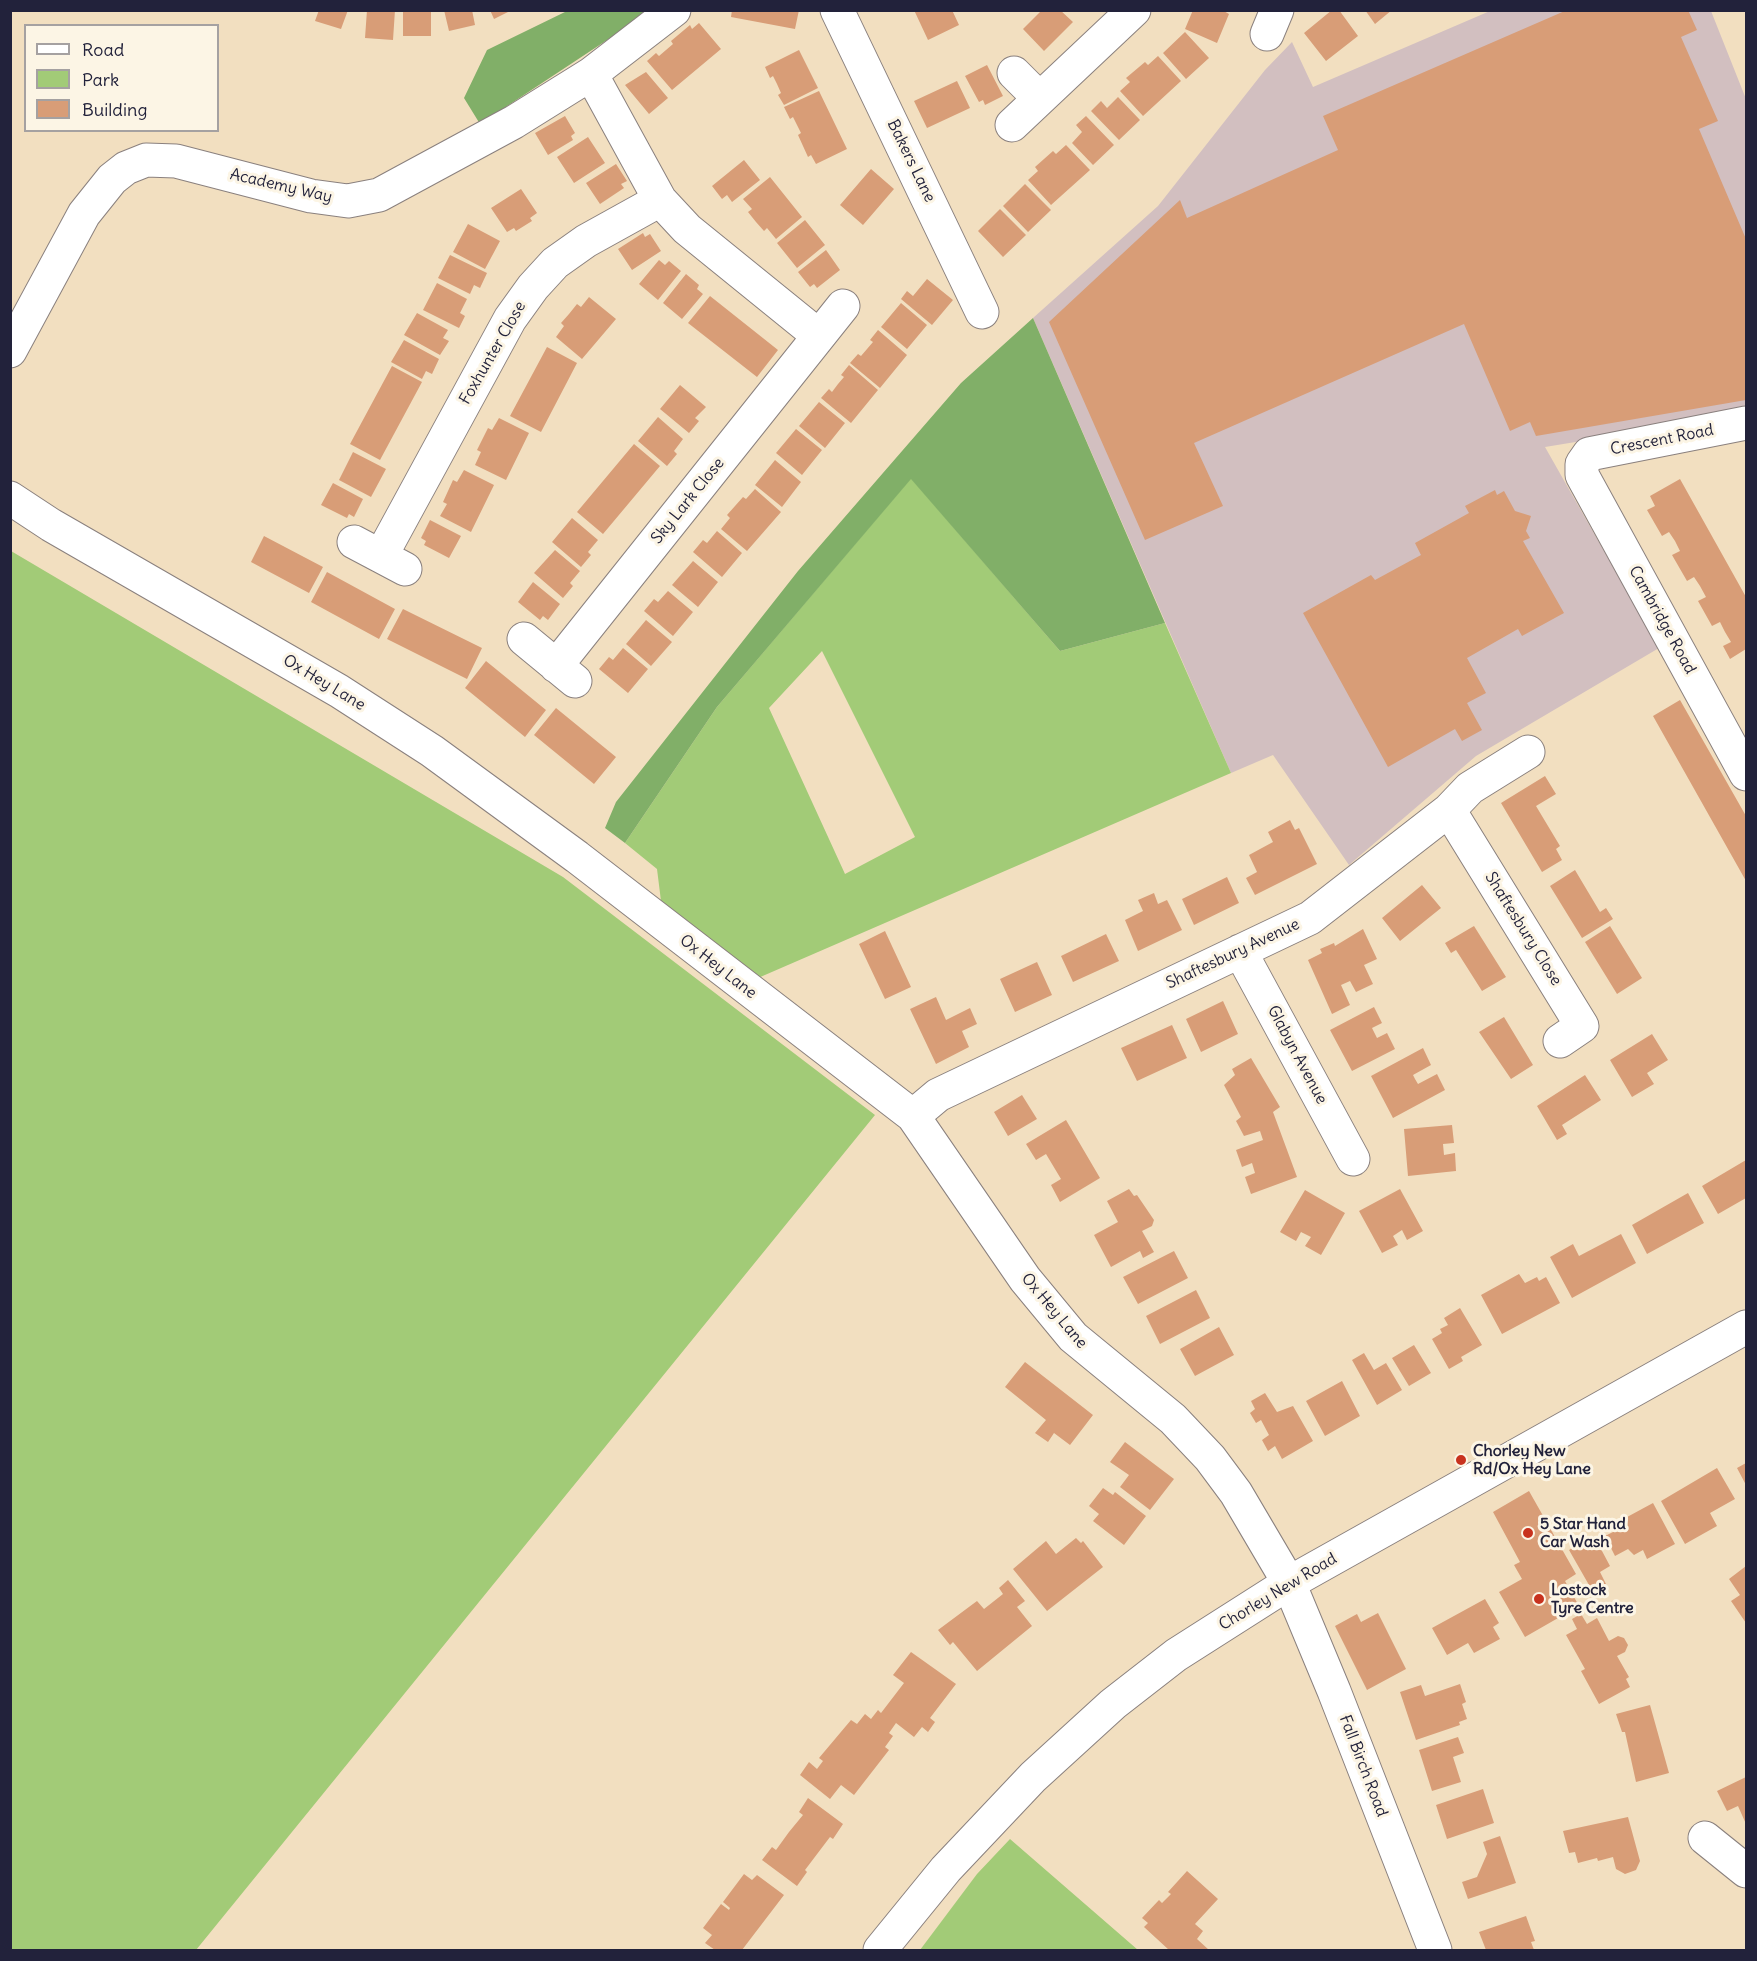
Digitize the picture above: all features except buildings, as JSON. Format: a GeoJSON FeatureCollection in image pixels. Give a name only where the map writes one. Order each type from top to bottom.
{"type":"FeatureCollection","features":[{"type":"Feature","properties":{"kind":"main road","name":"Academy Way"},"geometry":{"type":"LineString","coordinates":[[10,351],[84,214],[112,179],[126,168],[146,160],[176,161],[311,196],[348,201],[379,195],[485,140],[591,74],[674,10]]}},
{"type":"Feature","properties":{"kind":"main road","name":"Bakers Lane"},"geometry":{"type":"LineString","coordinates":[[837,10],[982,312]]}},
{"type":"Feature","properties":{"kind":"main road"},"geometry":{"type":"LineString","coordinates":[[1012,124],[1134,10]]}},
{"type":"Feature","properties":{"kind":"main road"},"geometry":{"type":"LineString","coordinates":[[1014,73],[1040,98]]}},
{"type":"Feature","properties":{"kind":"main road"},"geometry":{"type":"LineString","coordinates":[[591,74],[660,200],[687,230],[819,336]]}},
{"type":"Feature","properties":{"kind":"main road","name":"Foxhunter Close"},"geometry":{"type":"LineString","coordinates":[[380,556],[510,319],[532,287],[555,263],[585,242],[660,200]]}},
{"type":"Feature","properties":{"kind":"main road","name":"Sky Lark Close"},"geometry":{"type":"LineString","coordinates":[[524,639],[565,673],[843,306]]}},
{"type":"Feature","properties":{"kind":"main road","name":"Crescent Road"},"geometry":{"type":"LineString","coordinates":[[1582,464],[1589,454],[1746,423]]}},
{"type":"Feature","properties":{"kind":"main road","name":"Cambridge Road"},"geometry":{"type":"LineString","coordinates":[[1582,464],[1582,475],[1746,774]]}},
{"type":"Feature","properties":{"kind":"main road","name":"Ox Hey Lane"},"geometry":{"type":"LineString","coordinates":[[10,498],[51,525],[339,691],[432,752],[577,857],[913,1116],[1025,1279],[1073,1337],[1103,1365],[1173,1419],[1210,1458],[1236,1493],[1289,1583]]}},
{"type":"Feature","properties":{"kind":"main road","name":"Shaftesbury Avenue"},"geometry":{"type":"LineString","coordinates":[[913,1116],[938,1095],[1310,918],[1449,810],[1470,788],[1528,752]]}},
{"type":"Feature","properties":{"kind":"main road","name":"Shaftesbury Close"},"geometry":{"type":"LineString","coordinates":[[1449,810],[1582,1026],[1560,1041]]}},
{"type":"Feature","properties":{"kind":"main road","name":"Glabyn Avenue"},"geometry":{"type":"LineString","coordinates":[[1240,951],[1353,1159]]}},
{"type":"Feature","properties":{"kind":"main road","name":"Chorley New Road"},"geometry":{"type":"LineString","coordinates":[[880,1950],[962,1852],[1033,1777],[1105,1711],[1176,1655],[1289,1583],[1746,1327]]}},
{"type":"Feature","properties":{"kind":"main road","name":"Fall Birch Road"},"geometry":{"type":"LineString","coordinates":[[1289,1583],[1334,1691],[1435,1950]]}},
{"type":"Feature","properties":{"kind":"shaded area"},"geometry":{"type":"Polygon","coordinates":[[[1490,11],[1711,11],[1746,99],[1746,414],[1545,447],[1659,648],[1476,756],[1349,865],[1273,755],[1231,773],[1033,318],[1158,206],[1265,70],[1292,42],[1313,87],[1490,11]]]}},
{"type":"Feature","properties":{"kind":"green space"},"geometry":{"type":"Polygon","coordinates":[[[567,11],[651,11],[480,124],[464,98],[487,50],[567,11]]]}},
{"type":"Feature","properties":{"kind":"green space"},"geometry":{"type":"Polygon","coordinates":[[[1033,318],[1165,623],[1060,651],[911,479],[717,707],[625,843],[605,828],[616,802],[798,571],[961,383],[1033,318]]]}},
{"type":"Feature","properties":{"kind":"green space"},"geometry":{"type":"Polygon","coordinates":[[[911,478],[1060,651],[1165,623],[1231,773],[758,978],[661,901],[657,869],[625,843],[717,707],[911,478]],[[822,651],[769,708],[845,874],[915,837],[822,651]]]}},
{"type":"Feature","properties":{"kind":"green space"},"geometry":{"type":"Polygon","coordinates":[[[11,551],[563,877],[875,1115],[196,1950],[11,1950],[11,551]]]}},
{"type":"Feature","properties":{"kind":"green space"},"geometry":{"type":"Polygon","coordinates":[[[1010,1839],[1138,1950],[920,1950],[977,1874],[1010,1839]]]}},
{"type":"Feature","properties":{"kind":"place","name":"Chorley New Rd/Ox Hey Lane"},"geometry":{"type":"Point","coordinates":[1461,1460]}},
{"type":"Feature","properties":{"kind":"place","name":"5 Star Hand Car Wash"},"geometry":{"type":"Point","coordinates":[1528,1533]}},
{"type":"Feature","properties":{"kind":"place","name":"Lostock Tyre Centre"},"geometry":{"type":"Point","coordinates":[1539,1599]}}]}
